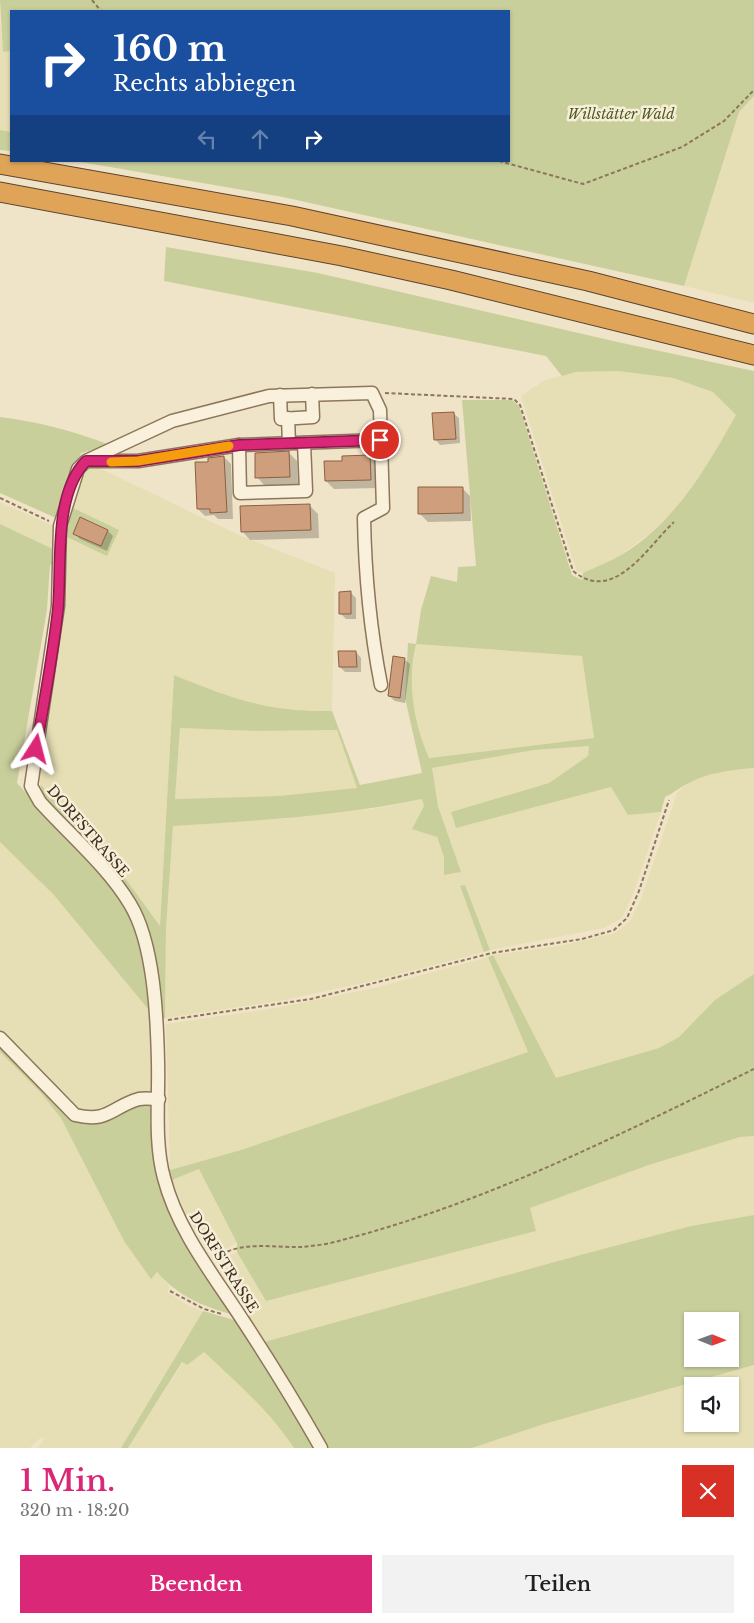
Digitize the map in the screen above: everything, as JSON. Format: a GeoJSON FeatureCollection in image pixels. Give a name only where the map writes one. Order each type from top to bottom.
{"type":"FeatureCollection","features":[{"type":"Feature","properties":{"kind":"highway"},"geometry":{"type":"LineString","coordinates":[[0,164],[292,216],[588,281],[754,324]]}},
{"type":"Feature","properties":{"kind":"highway"},"geometry":{"type":"LineString","coordinates":[[0,192],[342,256],[451,280],[754,354]]}},
{"type":"Feature","properties":{"kind":"street"},"geometry":{"type":"LineString","coordinates":[[86,461],[172,421],[269,396],[372,392],[380,410],[383,508],[364,518],[365,569],[372,638],[381,685]]}},
{"type":"Feature","properties":{"kind":"street"},"geometry":{"type":"LineString","coordinates":[[280,395],[281,419],[313,417],[312,394]]}},
{"type":"Feature","properties":{"kind":"street"},"geometry":{"type":"LineString","coordinates":[[288,418],[289,443]]}},
{"type":"Feature","properties":{"kind":"street"},"geometry":{"type":"LineString","coordinates":[[86,461],[138,461],[239,445],[380,440]]}},
{"type":"Feature","properties":{"kind":"street"},"geometry":{"type":"LineString","coordinates":[[239,445],[240,493],[306,491],[304,443]]}},
{"type":"Feature","properties":{"kind":"street","name":"DORFSTRASSE"},"geometry":{"type":"LineString","coordinates":[[86,461],[78,469],[60,526],[58,606],[31,786],[40,802],[116,884],[130,905],[138,922],[154,994],[158,1026],[158,1135],[163,1177],[177,1218],[206,1266],[286,1387],[321,1448]]}},
{"type":"Feature","properties":{"kind":"street"},"geometry":{"type":"LineString","coordinates":[[0,1038],[75,1115],[92,1119],[104,1116],[139,1099],[159,1099]]}},
{"type":"Feature","properties":{"kind":"path"},"geometry":{"type":"LineString","coordinates":[[92,0],[100,10]]}},
{"type":"Feature","properties":{"kind":"path"},"geometry":{"type":"LineString","coordinates":[[503,162],[583,184],[682,147],[724,121],[754,90]]}},
{"type":"Feature","properties":{"kind":"path"},"geometry":{"type":"LineString","coordinates":[[372,392],[514,399],[520,406],[573,571],[584,580],[599,580],[624,574],[674,522]]}},
{"type":"Feature","properties":{"kind":"path"},"geometry":{"type":"LineString","coordinates":[[0,498],[60,526]]}},
{"type":"Feature","properties":{"kind":"path"},"geometry":{"type":"LineString","coordinates":[[168,1020],[311,999],[492,953],[582,939],[614,930],[627,918],[639,891],[669,800]]}},
{"type":"Feature","properties":{"kind":"path"},"geometry":{"type":"LineString","coordinates":[[206,1266],[224,1252],[244,1246],[303,1247],[339,1241],[445,1207],[520,1178],[754,1068]]}},
{"type":"Feature","properties":{"kind":"path"},"geometry":{"type":"LineString","coordinates":[[170,1291],[204,1309],[242,1319]]}},
{"type":"Feature","properties":{"kind":"shaded area"},"geometry":{"type":"Polygon","coordinates":[[[0,19],[3,52],[10,51],[10,132],[0,130],[0,19]]]}},
{"type":"Feature","properties":{"kind":"shaded area"},"geometry":{"type":"Polygon","coordinates":[[[754,96],[754,303],[684,286],[739,112],[754,96]]]}},
{"type":"Feature","properties":{"kind":"shaded area"},"geometry":{"type":"Polygon","coordinates":[[[618,371],[673,378],[713,392],[736,415],[709,463],[674,510],[649,534],[615,559],[583,573],[577,572],[521,396],[545,380],[576,372],[618,371]]]}},
{"type":"Feature","properties":{"kind":"shaded area"},"geometry":{"type":"Polygon","coordinates":[[[95,466],[241,536],[335,573],[332,711],[299,712],[236,700],[174,675],[160,926],[117,867],[40,784],[40,763],[65,536],[119,530],[71,507],[75,490],[86,470],[95,466]]]}},
{"type":"Feature","properties":{"kind":"shaded area"},"geometry":{"type":"Polygon","coordinates":[[[0,502],[56,527],[55,550],[0,524],[0,502]]]}},
{"type":"Feature","properties":{"kind":"shaded area"},"geometry":{"type":"Polygon","coordinates":[[[416,644],[582,656],[594,738],[428,758],[417,725],[412,698],[411,680],[416,644]]]}},
{"type":"Feature","properties":{"kind":"shaded area"},"geometry":{"type":"Polygon","coordinates":[[[180,728],[254,731],[337,730],[357,788],[278,796],[175,799],[180,728]]]}},
{"type":"Feature","properties":{"kind":"shaded area"},"geometry":{"type":"Polygon","coordinates":[[[589,746],[588,756],[549,783],[451,812],[456,828],[611,787],[629,815],[661,812],[634,892],[622,918],[604,928],[490,950],[465,885],[460,887],[484,952],[376,980],[280,1001],[165,1018],[166,928],[173,826],[282,819],[379,808],[422,799],[444,857],[445,875],[461,872],[438,806],[431,768],[534,750],[589,746]]]}},
{"type":"Feature","properties":{"kind":"shaded area"},"geometry":{"type":"Polygon","coordinates":[[[754,768],[754,974],[715,1000],[679,1037],[659,1048],[555,1079],[493,955],[564,945],[615,933],[630,921],[641,899],[677,793],[687,783],[701,777],[723,771],[754,768]]]}},
{"type":"Feature","properties":{"kind":"shaded area"},"geometry":{"type":"Polygon","coordinates":[[[0,842],[54,895],[153,1015],[152,1091],[95,1115],[75,1111],[0,1035],[0,842]]]}},
{"type":"Feature","properties":{"kind":"shaded area"},"geometry":{"type":"Polygon","coordinates":[[[488,957],[528,1052],[241,1150],[170,1170],[166,1024],[276,1008],[374,988],[488,957]]]}},
{"type":"Feature","properties":{"kind":"shaded area"},"geometry":{"type":"Polygon","coordinates":[[[0,1052],[41,1093],[61,1118],[124,1241],[151,1278],[157,1272],[170,1287],[167,1292],[189,1306],[203,1311],[121,1448],[38,1448],[45,1437],[39,1439],[30,1448],[0,1448],[0,1052]]]}},
{"type":"Feature","properties":{"kind":"shaded area"},"geometry":{"type":"Polygon","coordinates":[[[754,1136],[754,1215],[691,1226],[264,1342],[217,1262],[237,1252],[266,1301],[535,1231],[529,1208],[650,1165],[740,1137],[754,1136]]]}},
{"type":"Feature","properties":{"kind":"shaded area"},"geometry":{"type":"Polygon","coordinates":[[[199,1169],[237,1243],[212,1256],[186,1214],[172,1180],[199,1169]]]}},
{"type":"Feature","properties":{"kind":"shaded area"},"geometry":{"type":"Polygon","coordinates":[[[204,1352],[248,1393],[282,1430],[294,1448],[128,1448],[183,1362],[187,1364],[204,1352]]]}},
{"type":"Feature","properties":{"kind":"shaded area"},"geometry":{"type":"Polygon","coordinates":[[[754,1365],[754,1448],[472,1448],[544,1424],[684,1385],[684,1432],[739,1432],[739,1377],[711,1377],[754,1365]]]}},
{"type":"Feature","properties":{"kind":"green space","name":"Willstätter Wald"},"geometry":{"type":"Polygon","coordinates":[[[0,0],[754,0],[754,96],[739,112],[684,286],[283,197],[81,162],[510,162],[510,10],[10,10],[10,51],[3,52],[0,0]]]}},
{"type":"Feature","properties":{"kind":"green space"},"geometry":{"type":"Polygon","coordinates":[[[0,130],[10,132],[10,151],[0,150],[0,130]]]}},
{"type":"Feature","properties":{"kind":"green space"},"geometry":{"type":"Polygon","coordinates":[[[166,247],[318,273],[622,343],[754,371],[754,768],[721,772],[697,779],[665,797],[661,812],[628,815],[611,787],[456,828],[451,812],[549,783],[588,756],[589,746],[534,750],[432,768],[438,806],[461,872],[444,875],[444,857],[437,837],[412,829],[424,806],[422,799],[329,814],[173,826],[166,928],[165,1018],[160,1019],[142,920],[51,809],[43,795],[40,784],[117,867],[160,926],[174,675],[214,691],[251,702],[288,709],[332,711],[360,785],[422,773],[405,698],[408,643],[416,644],[421,610],[431,576],[457,582],[458,567],[476,566],[462,400],[512,400],[519,406],[572,575],[582,580],[583,573],[614,559],[634,546],[670,514],[699,476],[736,415],[713,392],[673,378],[618,371],[576,372],[562,376],[546,356],[164,281],[166,247]],[[416,644],[412,673],[413,702],[423,744],[429,758],[594,738],[582,656],[416,644]],[[180,728],[175,799],[278,796],[357,788],[337,730],[254,731],[180,728]]]}},
{"type":"Feature","properties":{"kind":"green space"},"geometry":{"type":"Polygon","coordinates":[[[0,417],[56,428],[110,445],[81,453],[56,518],[0,493],[0,417]]]}},
{"type":"Feature","properties":{"kind":"green space"},"geometry":{"type":"Polygon","coordinates":[[[71,507],[119,530],[107,556],[65,536],[71,507]]]}},
{"type":"Feature","properties":{"kind":"green space"},"geometry":{"type":"Polygon","coordinates":[[[0,524],[55,550],[55,567],[50,564],[47,610],[17,783],[98,872],[127,907],[139,944],[153,1015],[54,895],[0,842],[0,524]]]}},
{"type":"Feature","properties":{"kind":"green space"},"geometry":{"type":"Polygon","coordinates":[[[465,885],[490,950],[484,952],[460,886],[465,885]]]}},
{"type":"Feature","properties":{"kind":"green space"},"geometry":{"type":"Polygon","coordinates":[[[493,955],[556,1078],[659,1048],[679,1037],[715,1000],[754,974],[754,1136],[740,1137],[649,1165],[530,1208],[536,1231],[266,1301],[237,1252],[237,1243],[199,1169],[172,1180],[170,1170],[241,1150],[528,1052],[488,957],[493,955]]]}},
{"type":"Feature","properties":{"kind":"green space"},"geometry":{"type":"Polygon","coordinates":[[[0,1042],[71,1115],[146,1103],[150,1105],[150,1124],[155,1137],[159,1169],[237,1316],[214,1309],[184,1295],[157,1272],[151,1279],[124,1241],[61,1118],[41,1093],[0,1052],[0,1042]]]}},
{"type":"Feature","properties":{"kind":"green space"},"geometry":{"type":"Polygon","coordinates":[[[754,1215],[754,1365],[711,1377],[684,1377],[684,1385],[544,1424],[472,1448],[325,1448],[264,1342],[691,1226],[754,1215]]]}},
{"type":"Feature","properties":{"kind":"green space"},"geometry":{"type":"Polygon","coordinates":[[[203,1311],[241,1322],[317,1448],[294,1448],[285,1434],[263,1409],[204,1352],[187,1365],[182,1362],[128,1448],[121,1448],[203,1311]]]}},
{"type":"Feature","properties":{"kind":"building"},"geometry":{"type":"Polygon","coordinates":[[[454,412],[456,439],[434,440],[432,413],[454,412]]]}},
{"type":"Feature","properties":{"kind":"building"},"geometry":{"type":"Polygon","coordinates":[[[289,451],[290,477],[255,478],[255,453],[289,451]]]}},
{"type":"Feature","properties":{"kind":"building"},"geometry":{"type":"Polygon","coordinates":[[[370,455],[371,480],[325,481],[324,461],[342,461],[342,456],[370,455]]]}},
{"type":"Feature","properties":{"kind":"building"},"geometry":{"type":"Polygon","coordinates":[[[224,456],[227,512],[210,513],[210,509],[197,509],[195,462],[208,462],[208,458],[224,456]]]}},
{"type":"Feature","properties":{"kind":"building"},"geometry":{"type":"Polygon","coordinates":[[[418,487],[463,487],[463,513],[418,514],[418,487]]]}},
{"type":"Feature","properties":{"kind":"building"},"geometry":{"type":"Polygon","coordinates":[[[310,504],[311,530],[241,532],[240,506],[310,504]]]}},
{"type":"Feature","properties":{"kind":"building"},"geometry":{"type":"Polygon","coordinates":[[[80,517],[108,530],[101,546],[73,534],[80,517]]]}},
{"type":"Feature","properties":{"kind":"building"},"geometry":{"type":"Polygon","coordinates":[[[351,591],[351,614],[339,614],[339,592],[351,591]]]}},
{"type":"Feature","properties":{"kind":"building"},"geometry":{"type":"Polygon","coordinates":[[[338,651],[356,651],[357,667],[339,667],[338,651]]]}},
{"type":"Feature","properties":{"kind":"building"},"geometry":{"type":"Polygon","coordinates":[[[393,656],[405,658],[400,698],[388,696],[393,656]]]}},
{"type":"Feature","properties":{"kind":"slow traffic"},"geometry":{"type":"LineString","coordinates":[[111,462],[138,461],[229,446]]}},
{"type":"Feature","properties":{"kind":"route"},"geometry":{"type":"LineString","coordinates":[[36,749],[53,649],[58,606],[60,526],[78,469],[86,461],[138,461],[239,445],[380,440]]}}]}
